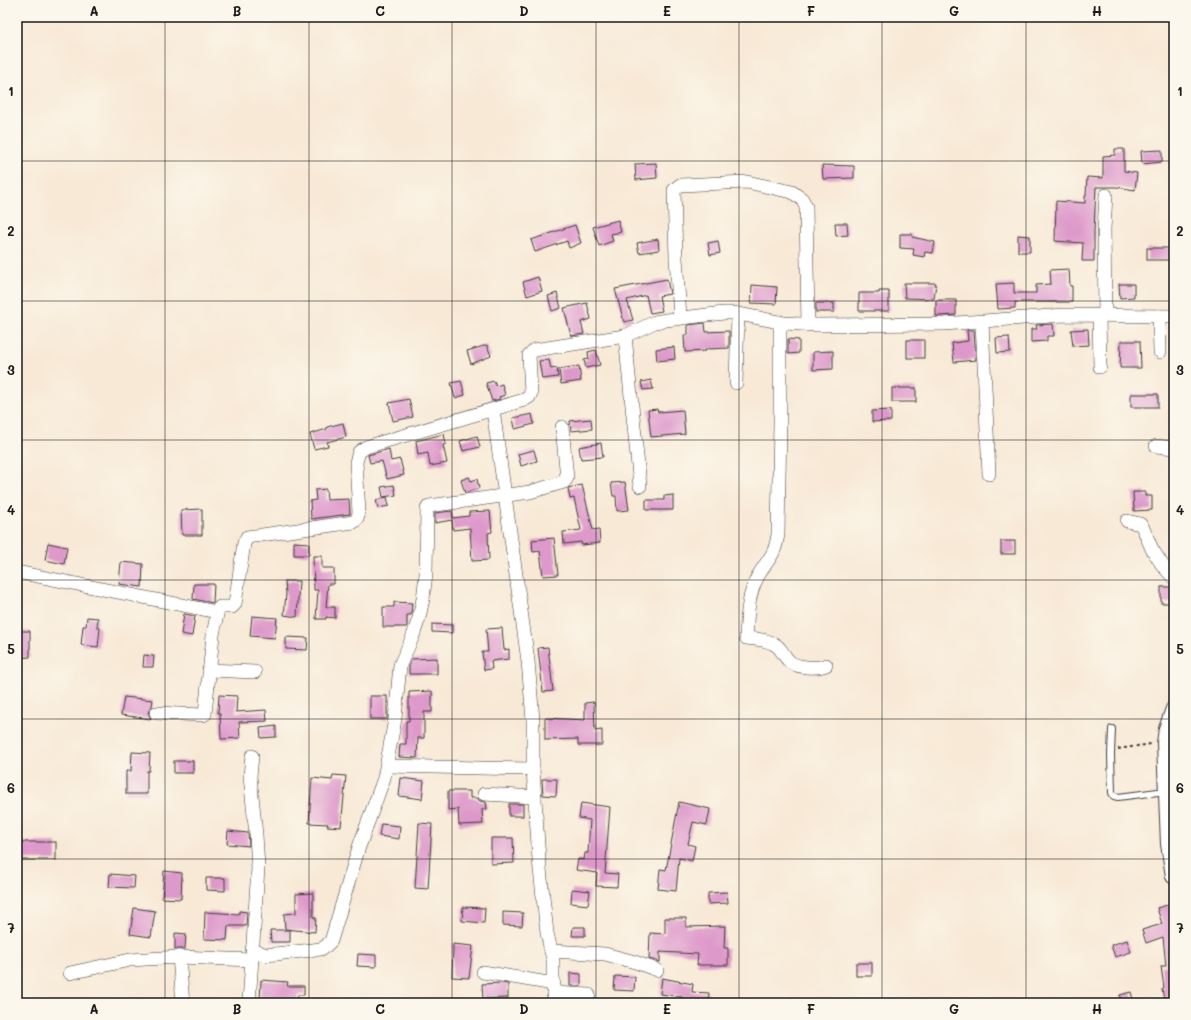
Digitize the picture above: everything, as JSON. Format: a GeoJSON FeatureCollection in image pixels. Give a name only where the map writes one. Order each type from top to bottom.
{"type":"FeatureCollection","features":[{"type":"Feature","properties":{"kind":"street"},"geometry":{"type":"LineString","coordinates":[[680,317],[676,258],[674,190],[680,185],[748,182],[792,192],[802,199],[806,207],[808,325]]}},
{"type":"Feature","properties":{"kind":"street"},"geometry":{"type":"LineString","coordinates":[[1100,368],[1106,195]]}},
{"type":"Feature","properties":{"kind":"street"},"geometry":{"type":"LineString","coordinates":[[156,713],[204,715],[217,612],[219,608],[232,607],[235,604],[244,543],[247,537],[352,523],[356,521],[359,513],[356,462],[359,452],[364,447],[519,403],[530,396],[532,383],[529,356],[533,350],[625,336],[655,322],[680,317],[724,313],[808,325],[944,324],[967,321],[982,322],[1064,315],[1174,316]]}},
{"type":"Feature","properties":{"kind":"street"},"geometry":{"type":"LineString","coordinates":[[736,383],[738,314]]}},
{"type":"Feature","properties":{"kind":"street"},"geometry":{"type":"LineString","coordinates":[[1159,316],[1160,352]]}},
{"type":"Feature","properties":{"kind":"street"},"geometry":{"type":"LineString","coordinates":[[780,322],[780,423],[777,546],[758,576],[752,589],[747,619],[746,638],[763,640],[774,644],[779,648],[788,661],[794,664],[819,668],[826,665]]}},
{"type":"Feature","properties":{"kind":"street"},"geometry":{"type":"LineString","coordinates":[[982,322],[989,474]]}},
{"type":"Feature","properties":{"kind":"street"},"geometry":{"type":"LineString","coordinates":[[625,336],[640,486]]}},
{"type":"Feature","properties":{"kind":"street"},"geometry":{"type":"LineString","coordinates":[[493,410],[528,661],[533,720],[533,769],[535,797],[543,898],[553,960],[554,993]]}},
{"type":"Feature","properties":{"kind":"street"},"geometry":{"type":"LineString","coordinates":[[70,973],[130,960],[252,954],[266,955],[321,949],[331,941],[359,847],[387,766],[395,719],[400,665],[413,636],[423,599],[426,574],[427,509],[431,505],[530,492],[555,486],[566,480],[562,427]]}},
{"type":"Feature","properties":{"kind":"street"},"geometry":{"type":"LineString","coordinates":[[1156,446],[1174,448]]}},
{"type":"Feature","properties":{"kind":"street"},"geometry":{"type":"LineString","coordinates":[[1127,521],[1140,524],[1142,526],[1152,549],[1163,566],[1174,578]]}},
{"type":"Feature","properties":{"kind":"street"},"geometry":{"type":"LineString","coordinates":[[17,572],[217,612]]}},
{"type":"Feature","properties":{"kind":"street"},"geometry":{"type":"LineString","coordinates":[[210,670],[255,672]]}},
{"type":"Feature","properties":{"kind":"street"},"geometry":{"type":"LineString","coordinates":[[1174,709],[1167,729],[1165,743],[1166,791],[1174,876]]}},
{"type":"Feature","properties":{"kind":"street"},"geometry":{"type":"LineString","coordinates":[[249,1003],[258,868],[250,776],[252,756]]}},
{"type":"Feature","properties":{"kind":"street"},"geometry":{"type":"LineString","coordinates":[[387,766],[533,769]]}},
{"type":"Feature","properties":{"kind":"street"},"geometry":{"type":"LineString","coordinates":[[484,794],[535,797]]}},
{"type":"Feature","properties":{"kind":"street"},"geometry":{"type":"LineString","coordinates":[[551,951],[604,954],[635,962],[657,970]]}},
{"type":"Feature","properties":{"kind":"street"},"geometry":{"type":"LineString","coordinates":[[179,957],[182,1003]]}},
{"type":"Feature","properties":{"kind":"street"},"geometry":{"type":"LineString","coordinates":[[483,972],[554,993],[589,995]]}},
{"type":"Feature","properties":{"kind":"lane"},"geometry":{"type":"LineString","coordinates":[[1112,729],[1112,793],[1114,796],[1118,798],[1166,791]]}},
{"type":"Feature","properties":{"kind":"path"},"geometry":{"type":"LineString","coordinates":[[1111,750],[1165,743]]}},
{"type":"Feature","properties":{"kind":"building"},"geometry":{"type":"Polygon","coordinates":[[[1115,149],[1124,149],[1124,171],[1137,173],[1135,190],[1116,187],[1096,187],[1094,261],[1082,261],[1083,243],[1055,241],[1056,201],[1085,203],[1087,177],[1103,178],[1103,156],[1115,155],[1115,149]]]}},
{"type":"Feature","properties":{"kind":"building"},"geometry":{"type":"Polygon","coordinates":[[[1162,150],[1162,162],[1142,164],[1141,151],[1162,150]]]}},
{"type":"Feature","properties":{"kind":"building"},"geometry":{"type":"Polygon","coordinates":[[[656,163],[657,178],[636,180],[635,164],[656,163]]]}},
{"type":"Feature","properties":{"kind":"building"},"geometry":{"type":"Polygon","coordinates":[[[822,165],[854,166],[854,178],[823,179],[822,165]]]}},
{"type":"Feature","properties":{"kind":"building"},"geometry":{"type":"Polygon","coordinates":[[[618,220],[621,232],[611,234],[613,241],[599,246],[593,227],[618,220]]]}},
{"type":"Feature","properties":{"kind":"building"},"geometry":{"type":"Polygon","coordinates":[[[835,223],[847,223],[848,235],[836,236],[835,223]]]}},
{"type":"Feature","properties":{"kind":"building"},"geometry":{"type":"Polygon","coordinates":[[[575,225],[581,243],[569,248],[567,241],[535,252],[531,240],[575,225]]]}},
{"type":"Feature","properties":{"kind":"building"},"geometry":{"type":"Polygon","coordinates":[[[900,234],[912,234],[912,237],[935,242],[933,253],[925,252],[924,257],[913,255],[914,249],[900,248],[900,234]]]}},
{"type":"Feature","properties":{"kind":"building"},"geometry":{"type":"Polygon","coordinates":[[[1018,235],[1030,236],[1030,252],[1018,252],[1018,235]]]}},
{"type":"Feature","properties":{"kind":"building"},"geometry":{"type":"Polygon","coordinates":[[[658,239],[659,250],[639,253],[637,243],[658,239]]]}},
{"type":"Feature","properties":{"kind":"building"},"geometry":{"type":"Polygon","coordinates":[[[718,241],[720,253],[710,255],[708,243],[718,241]]]}},
{"type":"Feature","properties":{"kind":"building"},"geometry":{"type":"Polygon","coordinates":[[[1147,248],[1174,248],[1174,260],[1147,260],[1147,248]]]}},
{"type":"Feature","properties":{"kind":"building"},"geometry":{"type":"Polygon","coordinates":[[[1069,269],[1070,286],[1072,286],[1072,302],[1015,302],[1015,308],[998,309],[996,284],[1014,283],[1014,293],[1036,293],[1036,285],[1051,284],[1050,270],[1069,269]]]}},
{"type":"Feature","properties":{"kind":"building"},"geometry":{"type":"Polygon","coordinates":[[[538,277],[542,291],[527,296],[523,282],[538,277]]]}},
{"type":"Feature","properties":{"kind":"building"},"geometry":{"type":"Polygon","coordinates":[[[667,279],[670,294],[659,296],[662,311],[650,313],[646,295],[627,300],[633,320],[624,322],[615,289],[667,279]]]}},
{"type":"Feature","properties":{"kind":"building"},"geometry":{"type":"Polygon","coordinates":[[[904,283],[936,283],[934,299],[905,298],[904,283]]]}},
{"type":"Feature","properties":{"kind":"building"},"geometry":{"type":"Polygon","coordinates":[[[1119,284],[1134,284],[1134,297],[1120,298],[1119,284]]]}},
{"type":"Feature","properties":{"kind":"building"},"geometry":{"type":"Polygon","coordinates":[[[752,285],[777,287],[776,304],[751,303],[752,285]]]}},
{"type":"Feature","properties":{"kind":"building"},"geometry":{"type":"Polygon","coordinates":[[[879,291],[889,291],[889,311],[859,311],[859,293],[879,293],[879,291]]]}},
{"type":"Feature","properties":{"kind":"building"},"geometry":{"type":"Polygon","coordinates":[[[557,293],[561,308],[552,311],[548,296],[557,293]]]}},
{"type":"Feature","properties":{"kind":"building"},"geometry":{"type":"Polygon","coordinates":[[[936,300],[956,300],[956,315],[936,316],[936,300]]]}},
{"type":"Feature","properties":{"kind":"building"},"geometry":{"type":"Polygon","coordinates":[[[587,303],[591,319],[581,322],[584,334],[571,336],[564,308],[587,303]]]}},
{"type":"Feature","properties":{"kind":"building"},"geometry":{"type":"Polygon","coordinates":[[[816,303],[834,303],[834,312],[816,312],[816,303]]]}},
{"type":"Feature","properties":{"kind":"building"},"geometry":{"type":"Polygon","coordinates":[[[705,323],[706,332],[729,331],[729,348],[685,352],[684,335],[688,335],[688,325],[705,323]]]}},
{"type":"Feature","properties":{"kind":"building"},"geometry":{"type":"Polygon","coordinates":[[[1053,324],[1054,336],[1047,336],[1047,341],[1031,342],[1031,329],[1037,329],[1036,325],[1053,324]]]}},
{"type":"Feature","properties":{"kind":"building"},"geometry":{"type":"Polygon","coordinates":[[[1088,329],[1089,345],[1073,346],[1071,330],[1088,329]]]}},
{"type":"Feature","properties":{"kind":"building"},"geometry":{"type":"Polygon","coordinates":[[[967,330],[974,330],[976,360],[954,362],[952,343],[968,341],[967,330]]]}},
{"type":"Feature","properties":{"kind":"building"},"geometry":{"type":"Polygon","coordinates":[[[1009,337],[1010,352],[997,353],[996,338],[1009,337]]]}},
{"type":"Feature","properties":{"kind":"building"},"geometry":{"type":"Polygon","coordinates":[[[788,339],[799,340],[799,353],[788,354],[788,339]]]}},
{"type":"Feature","properties":{"kind":"building"},"geometry":{"type":"Polygon","coordinates":[[[907,340],[924,340],[924,358],[907,358],[907,340]]]}},
{"type":"Feature","properties":{"kind":"building"},"geometry":{"type":"Polygon","coordinates":[[[1121,341],[1140,341],[1141,368],[1120,368],[1121,341]]]}},
{"type":"Feature","properties":{"kind":"building"},"geometry":{"type":"Polygon","coordinates":[[[487,345],[491,356],[471,364],[467,351],[487,345]]]}},
{"type":"Feature","properties":{"kind":"building"},"geometry":{"type":"Polygon","coordinates":[[[674,347],[675,359],[657,361],[656,349],[674,347]]]}},
{"type":"Feature","properties":{"kind":"building"},"geometry":{"type":"Polygon","coordinates":[[[596,350],[600,365],[586,368],[584,360],[589,359],[588,352],[596,350]]]}},
{"type":"Feature","properties":{"kind":"building"},"geometry":{"type":"Polygon","coordinates":[[[833,351],[833,369],[813,370],[813,352],[833,351]]]}},
{"type":"Feature","properties":{"kind":"building"},"geometry":{"type":"Polygon","coordinates":[[[549,360],[551,369],[557,368],[558,377],[542,379],[539,361],[549,360]]]}},
{"type":"Feature","properties":{"kind":"building"},"geometry":{"type":"Polygon","coordinates":[[[579,366],[581,381],[561,384],[559,369],[579,366]]]}},
{"type":"Feature","properties":{"kind":"building"},"geometry":{"type":"Polygon","coordinates":[[[651,380],[653,389],[643,390],[641,382],[651,380]]]}},
{"type":"Feature","properties":{"kind":"building"},"geometry":{"type":"Polygon","coordinates":[[[461,381],[465,395],[455,398],[451,383],[461,381]]]}},
{"type":"Feature","properties":{"kind":"building"},"geometry":{"type":"Polygon","coordinates":[[[494,381],[496,386],[502,384],[505,395],[499,397],[500,399],[492,401],[486,383],[494,381]]]}},
{"type":"Feature","properties":{"kind":"building"},"geometry":{"type":"Polygon","coordinates":[[[892,388],[916,388],[916,402],[892,402],[892,388]]]}},
{"type":"Feature","properties":{"kind":"building"},"geometry":{"type":"Polygon","coordinates":[[[1131,394],[1158,394],[1158,407],[1131,407],[1131,394]]]}},
{"type":"Feature","properties":{"kind":"building"},"geometry":{"type":"Polygon","coordinates":[[[409,399],[413,417],[393,421],[389,403],[409,399]]]}},
{"type":"Feature","properties":{"kind":"building"},"geometry":{"type":"Polygon","coordinates":[[[657,409],[658,412],[683,410],[685,434],[651,437],[648,410],[657,409]]]}},
{"type":"Feature","properties":{"kind":"building"},"geometry":{"type":"Polygon","coordinates":[[[891,410],[891,421],[872,422],[872,411],[891,410]]]}},
{"type":"Feature","properties":{"kind":"building"},"geometry":{"type":"Polygon","coordinates":[[[532,414],[534,424],[515,429],[513,418],[532,414]]]}},
{"type":"Feature","properties":{"kind":"building"},"geometry":{"type":"Polygon","coordinates":[[[591,419],[592,429],[571,431],[570,421],[591,419]]]}},
{"type":"Feature","properties":{"kind":"building"},"geometry":{"type":"Polygon","coordinates":[[[343,423],[346,437],[327,442],[328,446],[314,449],[310,434],[327,429],[327,427],[343,423]]]}},
{"type":"Feature","properties":{"kind":"building"},"geometry":{"type":"Polygon","coordinates":[[[444,434],[446,444],[443,445],[447,463],[430,466],[428,453],[418,455],[416,441],[444,434]]]}},
{"type":"Feature","properties":{"kind":"building"},"geometry":{"type":"Polygon","coordinates":[[[477,436],[480,447],[463,451],[460,441],[477,436]]]}},
{"type":"Feature","properties":{"kind":"building"},"geometry":{"type":"Polygon","coordinates":[[[601,443],[603,457],[581,459],[579,447],[601,443]]]}},
{"type":"Feature","properties":{"kind":"building"},"geometry":{"type":"Polygon","coordinates":[[[389,449],[391,461],[400,459],[404,475],[387,479],[382,461],[370,463],[368,455],[389,449]]]}},
{"type":"Feature","properties":{"kind":"building"},"geometry":{"type":"Polygon","coordinates":[[[534,450],[537,461],[521,466],[518,454],[534,450]]]}},
{"type":"Feature","properties":{"kind":"building"},"geometry":{"type":"Polygon","coordinates":[[[469,477],[471,481],[477,479],[479,488],[465,493],[461,480],[469,477]]]}},
{"type":"Feature","properties":{"kind":"building"},"geometry":{"type":"Polygon","coordinates":[[[625,482],[629,510],[617,511],[616,496],[613,496],[611,483],[625,482]]]}},
{"type":"Feature","properties":{"kind":"building"},"geometry":{"type":"Polygon","coordinates":[[[394,485],[396,495],[383,497],[381,487],[394,485]]]}},
{"type":"Feature","properties":{"kind":"building"},"geometry":{"type":"Polygon","coordinates":[[[582,485],[593,530],[599,529],[600,543],[582,545],[581,542],[564,544],[563,532],[581,530],[574,498],[570,499],[568,488],[582,485]]]}},
{"type":"Feature","properties":{"kind":"building"},"geometry":{"type":"Polygon","coordinates":[[[326,489],[327,500],[349,499],[350,514],[311,519],[310,501],[316,500],[315,490],[326,489]]]}},
{"type":"Feature","properties":{"kind":"building"},"geometry":{"type":"Polygon","coordinates":[[[1133,492],[1145,492],[1145,496],[1152,496],[1152,510],[1134,511],[1133,492]]]}},
{"type":"Feature","properties":{"kind":"building"},"geometry":{"type":"Polygon","coordinates":[[[673,495],[673,510],[646,510],[646,500],[664,500],[664,496],[673,495]]]}},
{"type":"Feature","properties":{"kind":"building"},"geometry":{"type":"Polygon","coordinates":[[[387,497],[389,506],[378,508],[376,500],[387,497]]]}},
{"type":"Feature","properties":{"kind":"building"},"geometry":{"type":"Polygon","coordinates":[[[202,509],[202,535],[182,535],[181,510],[202,509]]]}},
{"type":"Feature","properties":{"kind":"building"},"geometry":{"type":"Polygon","coordinates":[[[452,511],[453,518],[469,516],[469,512],[490,511],[492,532],[488,533],[489,560],[472,561],[470,528],[453,530],[452,520],[435,523],[435,513],[452,511]]]}},
{"type":"Feature","properties":{"kind":"building"},"geometry":{"type":"Polygon","coordinates":[[[554,538],[558,575],[543,576],[540,551],[533,552],[532,540],[554,538]]]}},
{"type":"Feature","properties":{"kind":"building"},"geometry":{"type":"Polygon","coordinates":[[[1001,541],[1015,541],[1015,554],[1001,554],[1001,541]]]}},
{"type":"Feature","properties":{"kind":"building"},"geometry":{"type":"Polygon","coordinates":[[[294,542],[309,543],[309,555],[294,555],[294,542]]]}},
{"type":"Feature","properties":{"kind":"building"},"geometry":{"type":"Polygon","coordinates":[[[48,543],[67,547],[64,564],[45,560],[48,543]]]}},
{"type":"Feature","properties":{"kind":"building"},"geometry":{"type":"Polygon","coordinates":[[[313,556],[322,556],[322,568],[334,568],[334,584],[328,584],[326,607],[335,607],[335,618],[326,617],[326,619],[316,619],[318,590],[314,590],[313,556]]]}},
{"type":"Feature","properties":{"kind":"building"},"geometry":{"type":"Polygon","coordinates":[[[121,562],[143,564],[142,587],[119,584],[121,562]]]}},
{"type":"Feature","properties":{"kind":"building"},"geometry":{"type":"Polygon","coordinates":[[[285,581],[299,581],[297,617],[284,615],[286,594],[285,581]]]}},
{"type":"Feature","properties":{"kind":"building"},"geometry":{"type":"Polygon","coordinates":[[[194,584],[214,584],[213,603],[193,599],[194,584]]]}},
{"type":"Feature","properties":{"kind":"building"},"geometry":{"type":"Polygon","coordinates":[[[1161,587],[1174,587],[1174,603],[1161,603],[1161,587]]]}},
{"type":"Feature","properties":{"kind":"building"},"geometry":{"type":"Polygon","coordinates":[[[394,602],[412,603],[411,615],[407,615],[407,627],[383,627],[383,607],[394,607],[394,602]]]}},
{"type":"Feature","properties":{"kind":"building"},"geometry":{"type":"Polygon","coordinates":[[[184,614],[195,616],[192,636],[181,634],[184,614]]]}},
{"type":"Feature","properties":{"kind":"building"},"geometry":{"type":"Polygon","coordinates":[[[252,616],[277,618],[275,638],[250,636],[252,616]]]}},
{"type":"Feature","properties":{"kind":"building"},"geometry":{"type":"Polygon","coordinates":[[[87,617],[98,618],[97,627],[100,628],[98,647],[81,645],[83,626],[86,626],[87,617]]]}},
{"type":"Feature","properties":{"kind":"building"},"geometry":{"type":"Polygon","coordinates":[[[432,624],[452,625],[452,633],[432,632],[432,624]]]}},
{"type":"Feature","properties":{"kind":"building"},"geometry":{"type":"Polygon","coordinates":[[[502,628],[504,650],[509,649],[509,659],[491,661],[492,669],[484,670],[482,652],[488,652],[486,629],[502,628]]]}},
{"type":"Feature","properties":{"kind":"building"},"geometry":{"type":"Polygon","coordinates":[[[17,631],[30,631],[30,657],[17,658],[17,631]]]}},
{"type":"Feature","properties":{"kind":"building"},"geometry":{"type":"Polygon","coordinates":[[[286,637],[308,638],[307,650],[286,649],[286,637]]]}},
{"type":"Feature","properties":{"kind":"building"},"geometry":{"type":"Polygon","coordinates":[[[548,647],[553,691],[543,692],[538,648],[548,647]]]}},
{"type":"Feature","properties":{"kind":"building"},"geometry":{"type":"Polygon","coordinates":[[[144,655],[154,656],[153,667],[143,667],[144,655]]]}},
{"type":"Feature","properties":{"kind":"building"},"geometry":{"type":"Polygon","coordinates":[[[437,658],[437,674],[409,674],[411,659],[437,658]]]}},
{"type":"Feature","properties":{"kind":"building"},"geometry":{"type":"Polygon","coordinates":[[[432,691],[432,712],[424,712],[424,738],[418,738],[417,758],[399,757],[400,744],[406,744],[406,721],[409,721],[409,692],[432,691]]]}},
{"type":"Feature","properties":{"kind":"building"},"geometry":{"type":"Polygon","coordinates":[[[219,695],[237,696],[236,712],[266,710],[267,721],[239,722],[240,738],[221,739],[220,713],[218,713],[219,695]]]}},
{"type":"Feature","properties":{"kind":"building"},"geometry":{"type":"Polygon","coordinates":[[[370,696],[387,696],[387,719],[370,719],[370,696]]]}},
{"type":"Feature","properties":{"kind":"building"},"geometry":{"type":"Polygon","coordinates":[[[124,697],[153,700],[152,706],[148,712],[151,719],[121,715],[124,697]]]}},
{"type":"Feature","properties":{"kind":"building"},"geometry":{"type":"Polygon","coordinates":[[[594,702],[595,731],[602,730],[602,745],[578,745],[578,739],[545,740],[545,718],[585,720],[585,703],[594,702]]]}},
{"type":"Feature","properties":{"kind":"building"},"geometry":{"type":"Polygon","coordinates":[[[276,726],[276,737],[261,738],[260,728],[276,726]]]}},
{"type":"Feature","properties":{"kind":"building"},"geometry":{"type":"Polygon","coordinates":[[[132,752],[150,753],[149,771],[147,771],[147,794],[126,794],[126,771],[131,771],[132,752]]]}},
{"type":"Feature","properties":{"kind":"building"},"geometry":{"type":"Polygon","coordinates":[[[174,761],[193,761],[193,773],[174,773],[174,761]]]}},
{"type":"Feature","properties":{"kind":"building"},"geometry":{"type":"Polygon","coordinates":[[[333,775],[346,776],[341,827],[327,826],[328,824],[309,823],[312,778],[332,780],[333,775]]]}},
{"type":"Feature","properties":{"kind":"building"},"geometry":{"type":"Polygon","coordinates":[[[401,778],[424,781],[422,799],[399,796],[401,778]]]}},
{"type":"Feature","properties":{"kind":"building"},"geometry":{"type":"Polygon","coordinates":[[[542,779],[557,779],[556,796],[543,795],[542,779]]]}},
{"type":"Feature","properties":{"kind":"building"},"geometry":{"type":"Polygon","coordinates":[[[448,791],[470,791],[470,798],[477,798],[480,801],[486,802],[487,809],[482,809],[483,824],[459,825],[458,809],[448,810],[448,791]]]}},
{"type":"Feature","properties":{"kind":"building"},"geometry":{"type":"Polygon","coordinates":[[[679,802],[710,809],[707,825],[693,822],[688,844],[695,846],[692,861],[679,858],[676,891],[658,889],[660,869],[666,870],[679,802]]]}},
{"type":"Feature","properties":{"kind":"building"},"geometry":{"type":"Polygon","coordinates":[[[581,803],[610,807],[605,873],[618,874],[617,887],[596,886],[597,873],[576,870],[578,859],[584,860],[585,853],[588,853],[590,820],[579,818],[581,803]]]}},
{"type":"Feature","properties":{"kind":"building"},"geometry":{"type":"Polygon","coordinates":[[[509,804],[523,804],[523,816],[509,816],[509,804]]]}},
{"type":"Feature","properties":{"kind":"building"},"geometry":{"type":"Polygon","coordinates":[[[419,823],[432,824],[428,889],[415,888],[419,823]]]}},
{"type":"Feature","properties":{"kind":"building"},"geometry":{"type":"Polygon","coordinates":[[[381,824],[400,826],[399,839],[379,836],[381,824]]]}},
{"type":"Feature","properties":{"kind":"building"},"geometry":{"type":"Polygon","coordinates":[[[228,831],[248,833],[249,846],[227,844],[228,831]]]}},
{"type":"Feature","properties":{"kind":"building"},"geometry":{"type":"Polygon","coordinates":[[[491,838],[513,838],[514,863],[491,864],[491,838]]]}},
{"type":"Feature","properties":{"kind":"building"},"geometry":{"type":"Polygon","coordinates":[[[21,842],[56,842],[56,860],[21,860],[21,842]]]}},
{"type":"Feature","properties":{"kind":"building"},"geometry":{"type":"Polygon","coordinates":[[[164,871],[182,873],[181,899],[162,898],[164,871]]]}},
{"type":"Feature","properties":{"kind":"building"},"geometry":{"type":"Polygon","coordinates":[[[110,874],[135,876],[134,888],[109,887],[110,874]]]}},
{"type":"Feature","properties":{"kind":"building"},"geometry":{"type":"Polygon","coordinates":[[[206,878],[225,878],[225,891],[206,890],[206,878]]]}},
{"type":"Feature","properties":{"kind":"building"},"geometry":{"type":"Polygon","coordinates":[[[572,889],[590,891],[588,905],[571,903],[572,889]]]}},
{"type":"Feature","properties":{"kind":"building"},"geometry":{"type":"Polygon","coordinates":[[[727,892],[728,903],[708,904],[708,893],[727,892]]]}},
{"type":"Feature","properties":{"kind":"building"},"geometry":{"type":"Polygon","coordinates":[[[313,893],[313,917],[316,918],[315,932],[285,929],[284,914],[296,913],[296,894],[313,893]]]}},
{"type":"Feature","properties":{"kind":"building"},"geometry":{"type":"Polygon","coordinates":[[[1171,904],[1174,912],[1174,999],[1164,1000],[1161,966],[1166,966],[1163,937],[1146,943],[1142,930],[1162,924],[1157,908],[1171,904]]]}},
{"type":"Feature","properties":{"kind":"building"},"geometry":{"type":"Polygon","coordinates":[[[463,907],[485,908],[484,923],[462,921],[463,907]]]}},
{"type":"Feature","properties":{"kind":"building"},"geometry":{"type":"Polygon","coordinates":[[[134,908],[155,911],[151,937],[130,934],[134,908]]]}},
{"type":"Feature","properties":{"kind":"building"},"geometry":{"type":"Polygon","coordinates":[[[239,911],[247,912],[246,926],[228,926],[227,940],[204,939],[205,912],[239,914],[239,911]]]}},
{"type":"Feature","properties":{"kind":"building"},"geometry":{"type":"Polygon","coordinates":[[[503,912],[523,913],[522,926],[503,925],[503,912]]]}},
{"type":"Feature","properties":{"kind":"building"},"geometry":{"type":"Polygon","coordinates":[[[665,918],[686,918],[686,927],[725,926],[724,948],[728,948],[728,965],[697,965],[698,954],[660,952],[660,962],[649,959],[650,933],[665,934],[665,918]]]}},
{"type":"Feature","properties":{"kind":"building"},"geometry":{"type":"Polygon","coordinates":[[[573,927],[585,927],[585,936],[572,936],[573,927]]]}},
{"type":"Feature","properties":{"kind":"building"},"geometry":{"type":"Polygon","coordinates":[[[270,930],[290,930],[290,942],[271,942],[270,930]]]}},
{"type":"Feature","properties":{"kind":"building"},"geometry":{"type":"Polygon","coordinates":[[[175,933],[186,934],[185,949],[175,949],[175,933]]]}},
{"type":"Feature","properties":{"kind":"building"},"geometry":{"type":"Polygon","coordinates":[[[1127,940],[1131,952],[1115,957],[1111,945],[1127,940]]]}},
{"type":"Feature","properties":{"kind":"building"},"geometry":{"type":"Polygon","coordinates":[[[453,944],[473,946],[469,978],[452,977],[453,944]]]}},
{"type":"Feature","properties":{"kind":"building"},"geometry":{"type":"Polygon","coordinates":[[[358,954],[376,955],[376,967],[357,966],[358,954]]]}},
{"type":"Feature","properties":{"kind":"building"},"geometry":{"type":"Polygon","coordinates":[[[856,963],[872,963],[872,976],[856,976],[856,963]]]}},
{"type":"Feature","properties":{"kind":"building"},"geometry":{"type":"Polygon","coordinates":[[[570,973],[581,974],[581,986],[570,986],[570,973]]]}},
{"type":"Feature","properties":{"kind":"building"},"geometry":{"type":"Polygon","coordinates":[[[615,976],[635,977],[634,991],[614,990],[615,976]]]}},
{"type":"Feature","properties":{"kind":"building"},"geometry":{"type":"Polygon","coordinates":[[[662,978],[693,984],[692,992],[709,993],[708,1003],[681,1003],[682,997],[660,994],[662,978]]]}},
{"type":"Feature","properties":{"kind":"building"},"geometry":{"type":"Polygon","coordinates":[[[261,980],[288,982],[287,986],[304,986],[304,995],[298,995],[297,1003],[260,1001],[261,980]]]}},
{"type":"Feature","properties":{"kind":"building"},"geometry":{"type":"Polygon","coordinates":[[[482,984],[508,984],[508,998],[483,999],[482,984]]]}},
{"type":"Feature","properties":{"kind":"building"},"geometry":{"type":"Polygon","coordinates":[[[1131,992],[1134,1003],[1122,1003],[1120,995],[1131,992]]]}}]}
